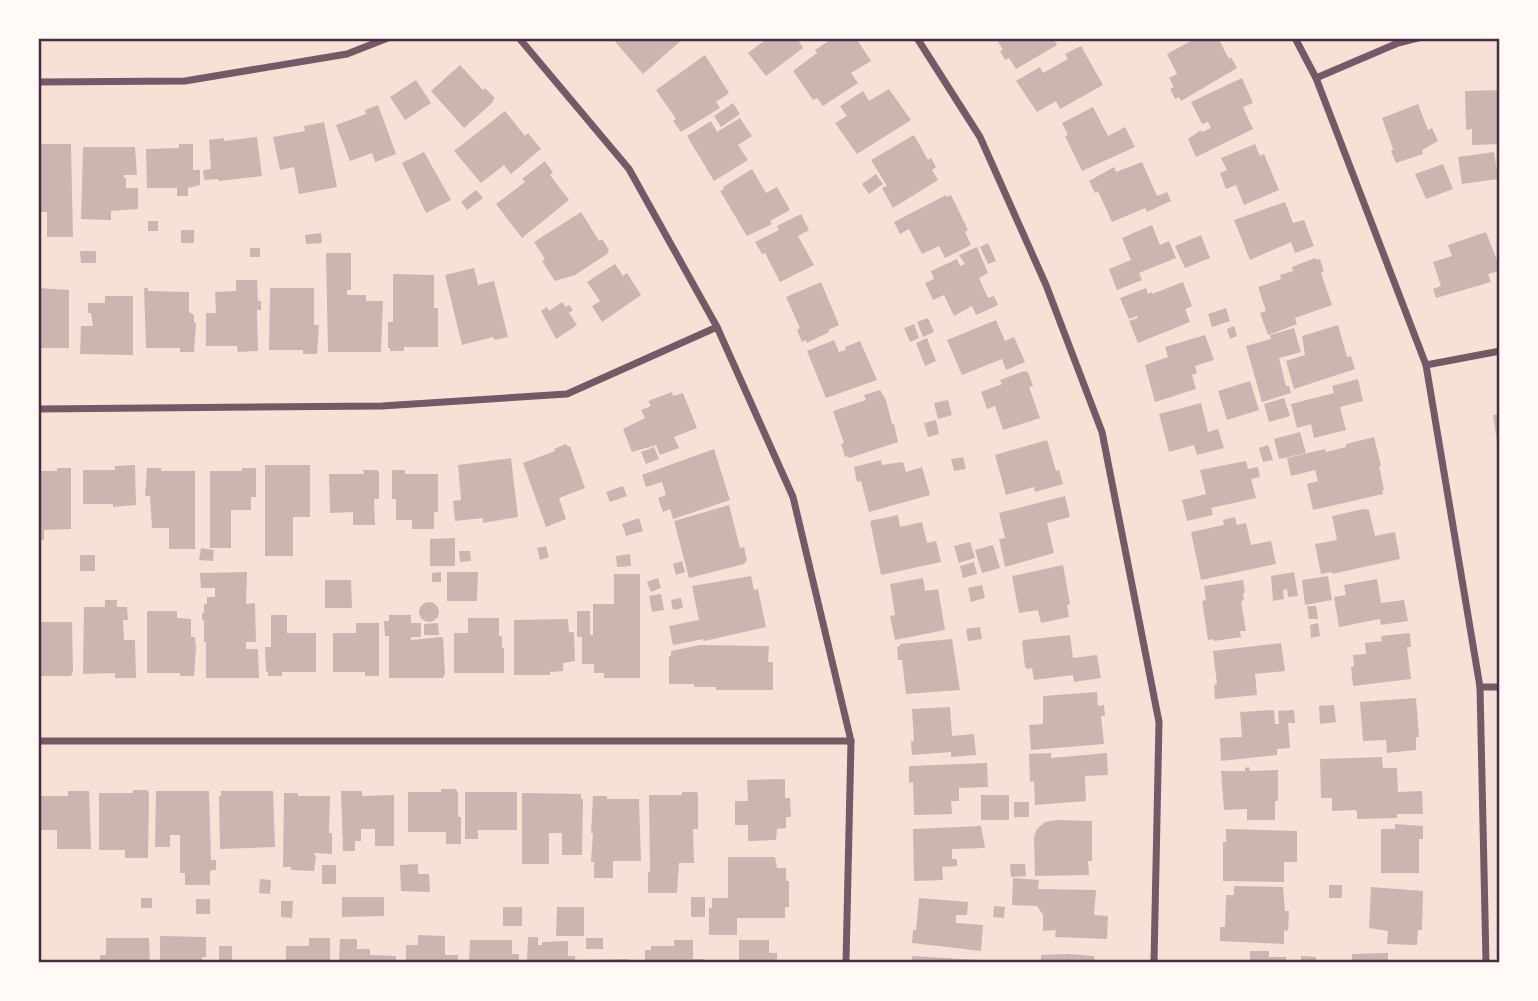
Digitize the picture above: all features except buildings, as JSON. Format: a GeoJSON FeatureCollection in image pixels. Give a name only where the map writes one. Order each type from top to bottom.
{"type":"FeatureCollection","features":[{"type":"Feature","properties":{"kind":"street"},"geometry":{"type":"LineString","coordinates":[[38,82],[186,81],[346,54],[388,38]]}},
{"type":"Feature","properties":{"kind":"street"},"geometry":{"type":"LineString","coordinates":[[519,38],[629,169],[717,327],[793,497],[850,741],[846,962]]}},
{"type":"Feature","properties":{"kind":"street"},"geometry":{"type":"LineString","coordinates":[[917,38],[979,137],[1046,285],[1102,432],[1159,722],[1154,962]]}},
{"type":"Feature","properties":{"kind":"street"},"geometry":{"type":"LineString","coordinates":[[1294,38],[1316,78],[1426,365],[1480,687],[1486,962]]}},
{"type":"Feature","properties":{"kind":"street"},"geometry":{"type":"LineString","coordinates":[[1316,78],[1398,43],[1418,38]]}},
{"type":"Feature","properties":{"kind":"street"},"geometry":{"type":"LineString","coordinates":[[38,409],[382,406],[567,394],[717,327]]}},
{"type":"Feature","properties":{"kind":"street"},"geometry":{"type":"LineString","coordinates":[[1426,365],[1500,351]]}},
{"type":"Feature","properties":{"kind":"street"},"geometry":{"type":"LineString","coordinates":[[1480,687],[1500,687]]}},
{"type":"Feature","properties":{"kind":"street"},"geometry":{"type":"LineString","coordinates":[[38,741],[850,741]]}}]}
